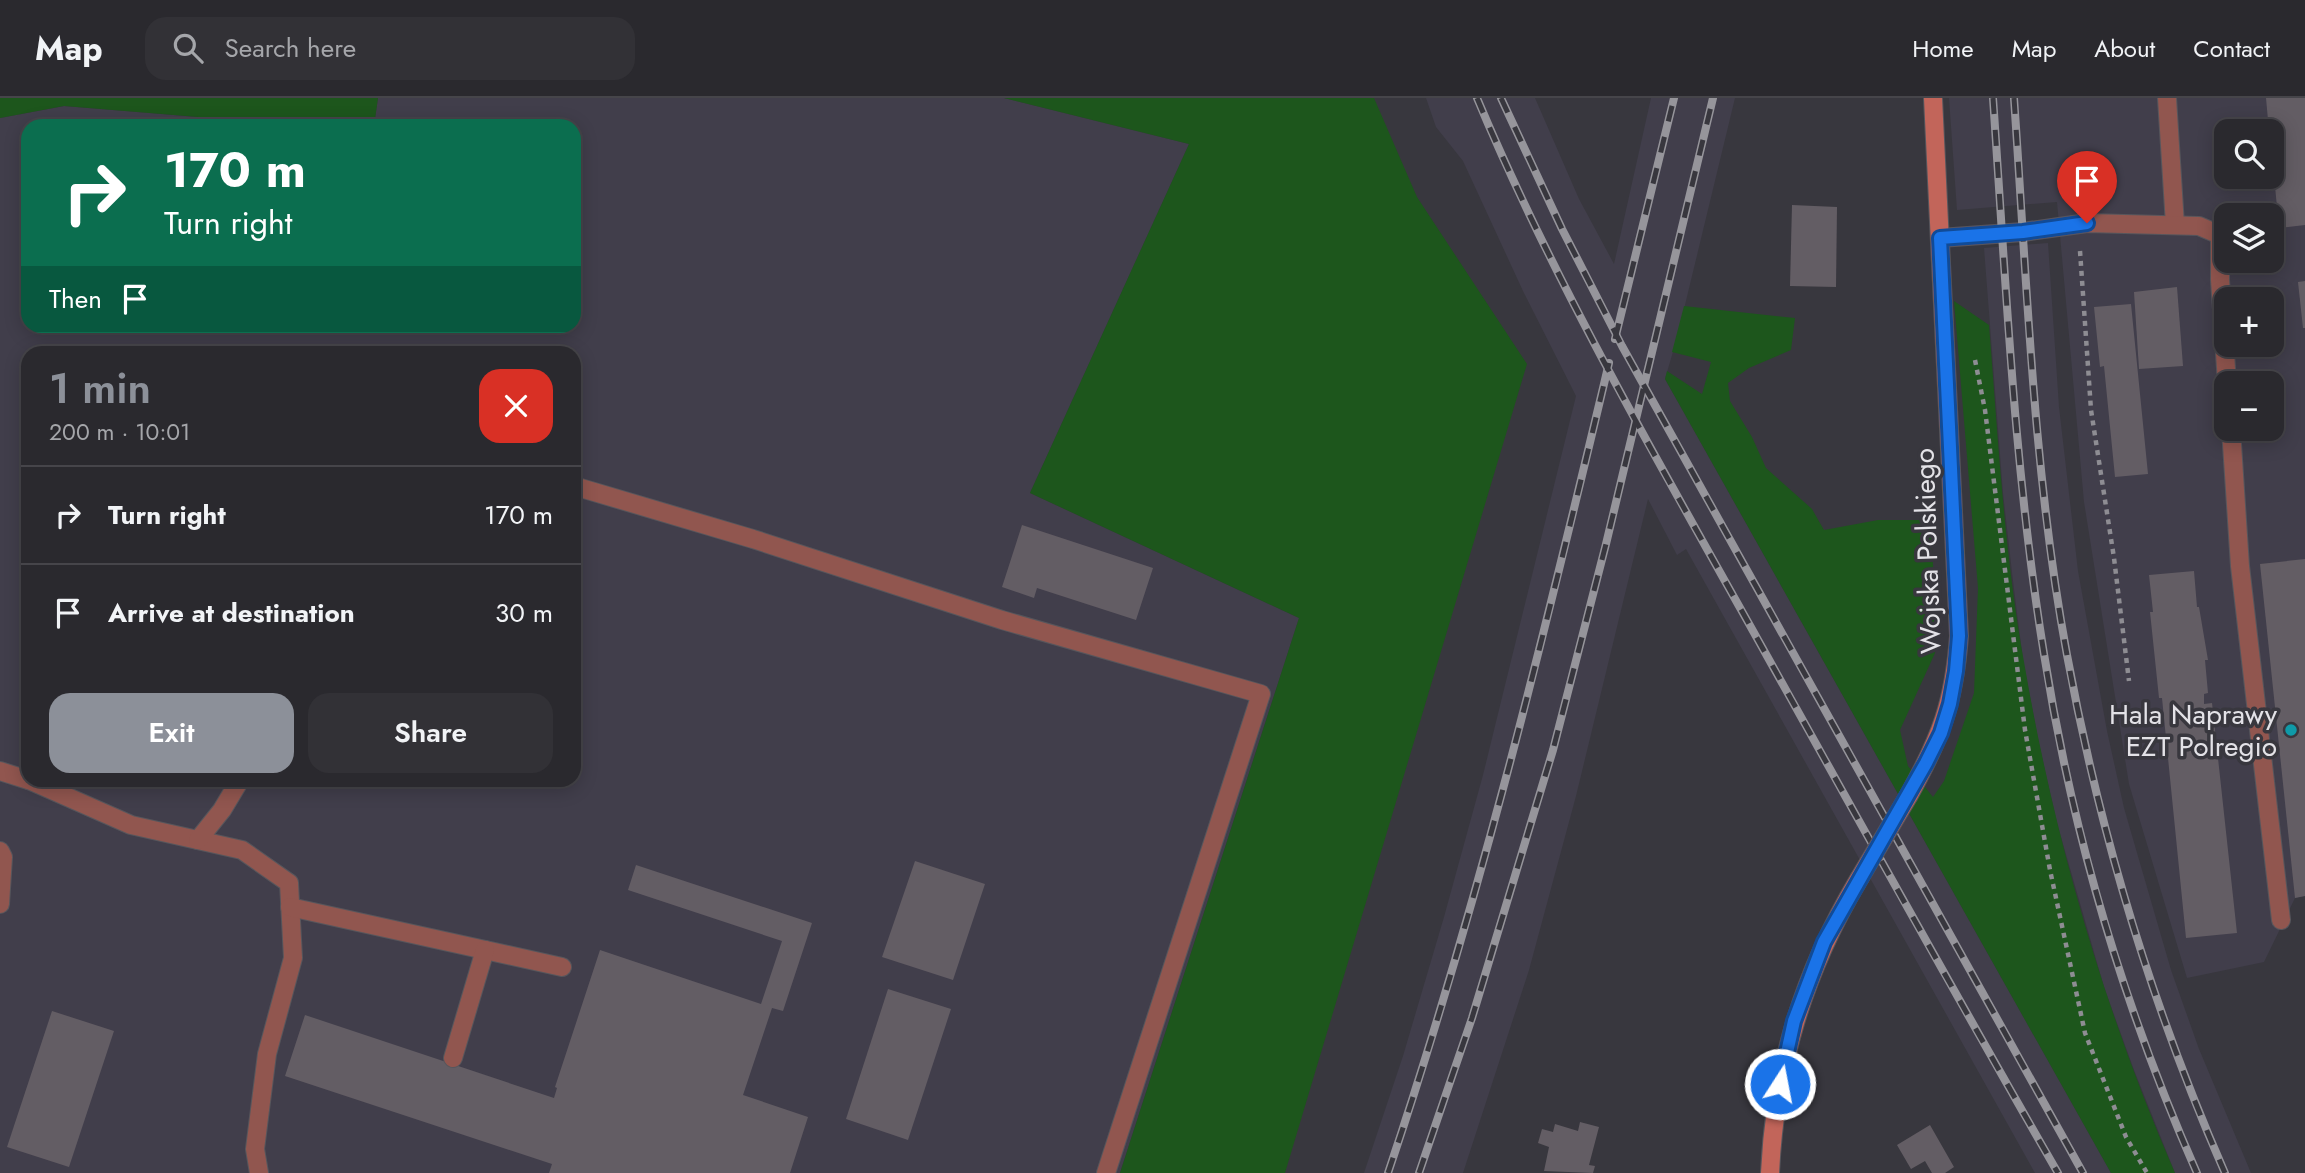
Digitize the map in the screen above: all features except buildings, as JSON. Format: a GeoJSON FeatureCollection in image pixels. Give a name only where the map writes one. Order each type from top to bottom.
{"type":"FeatureCollection","features":[{"type":"Feature","properties":{"kind":"street","name":"Wojska Polskiego"},"geometry":{"type":"LineString","coordinates":[[1770,1173],[1776,1107],[1794,1021],[1824,942],[1909,795],[1941,733],[1956,671],[1959,636],[1933,98]]}},
{"type":"Feature","properties":{"kind":"lane"},"geometry":{"type":"LineString","coordinates":[[2167,98],[2175,225]]}},
{"type":"Feature","properties":{"kind":"lane"},"geometry":{"type":"LineString","coordinates":[[1940,238],[2023,232],[2080,224],[2199,226],[2220,235],[2226,371]]}},
{"type":"Feature","properties":{"kind":"lane"},"geometry":{"type":"LineString","coordinates":[[2232,441],[2240,566],[2281,920]]}},
{"type":"Feature","properties":{"kind":"lane"},"geometry":{"type":"LineString","coordinates":[[581,488],[753,539],[1002,620],[1261,694],[1106,1173]]}},
{"type":"Feature","properties":{"kind":"lane"},"geometry":{"type":"LineString","coordinates":[[0,771],[21,778]]}},
{"type":"Feature","properties":{"kind":"lane"},"geometry":{"type":"LineString","coordinates":[[44,787],[131,825],[242,850],[289,883],[293,958],[267,1054],[255,1149],[259,1173]]}},
{"type":"Feature","properties":{"kind":"lane"},"geometry":{"type":"LineString","coordinates":[[198,840],[222,810],[236,787]]}},
{"type":"Feature","properties":{"kind":"lane"},"geometry":{"type":"LineString","coordinates":[[0,851],[3,857],[0,904]]}},
{"type":"Feature","properties":{"kind":"lane"},"geometry":{"type":"LineString","coordinates":[[290,907],[562,967]]}},
{"type":"Feature","properties":{"kind":"lane"},"geometry":{"type":"LineString","coordinates":[[453,1058],[485,950]]}},
{"type":"Feature","properties":{"kind":"path"},"geometry":{"type":"LineString","coordinates":[[2080,224],[2091,410],[2114,558],[2129,681]]}},
{"type":"Feature","properties":{"kind":"path"},"geometry":{"type":"LineString","coordinates":[[1972,349],[1985,410],[2025,730],[2053,884],[2085,1033],[2126,1137],[2147,1173]]}},
{"type":"Feature","properties":{"kind":"shaded area"},"geometry":{"type":"Polygon","coordinates":[[[378,98],[1004,98],[1189,144],[1030,493],[1299,618],[1120,1173],[0,1173],[0,118],[64,106],[223,119],[21,119],[21,333],[581,333],[581,119],[375,119],[378,98]]]}},
{"type":"Feature","properties":{"kind":"shaded area"},"geometry":{"type":"Polygon","coordinates":[[[1426,98],[1535,98],[1579,199],[1614,264],[1651,98],[1735,98],[1665,379],[2111,1173],[2035,1173],[1686,549],[1677,555],[1648,499],[1576,796],[1529,970],[1463,1173],[1364,1173],[1403,1056],[1483,775],[1576,396],[1523,291],[1463,161],[1436,127],[1426,98]]]}},
{"type":"Feature","properties":{"kind":"shaded area"},"geometry":{"type":"Polygon","coordinates":[[[1949,98],[2305,98],[2305,896],[2295,898],[2264,962],[2187,978],[2129,784],[2084,502],[2057,202],[1957,210],[1949,98]]]}},
{"type":"Feature","properties":{"kind":"shaded area"},"geometry":{"type":"Polygon","coordinates":[[[2048,243],[2059,407],[2078,571],[2107,731],[2124,808],[2171,970],[2199,1049],[2251,1173],[2175,1173],[2104,987],[2057,823],[2039,744],[2023,660],[2003,493],[1984,248],[2048,243]]]}},
{"type":"Feature","properties":{"kind":"green space"},"geometry":{"type":"Polygon","coordinates":[[[0,98],[378,98],[375,119],[223,119],[64,106],[0,118],[0,98]]]}},
{"type":"Feature","properties":{"kind":"green space"},"geometry":{"type":"Polygon","coordinates":[[[1004,98],[1374,98],[1417,197],[1527,364],[1285,1173],[1120,1173],[1299,618],[1030,493],[1189,144],[1004,98]]]}},
{"type":"Feature","properties":{"kind":"green space"},"geometry":{"type":"Polygon","coordinates":[[[1954,301],[1989,325],[2002,494],[2017,620],[2036,728],[2066,858],[2104,986],[2149,1111],[2175,1173],[2111,1173],[1665,379],[1667,371],[1702,394],[1711,362],[1672,352],[1684,306],[1795,318],[1791,350],[1749,368],[1728,383],[1730,401],[1752,437],[1766,468],[1812,509],[1824,530],[1878,520],[1930,520],[1937,624],[1935,653],[1900,730],[1908,766],[1933,797],[1944,781],[1974,693],[1978,588],[1954,301]]]}},
{"type":"Feature","properties":{"kind":"railway"},"geometry":{"type":"LineString","coordinates":[[1477,98],[1538,232],[1640,429],[2058,1173]]}},
{"type":"Feature","properties":{"kind":"railway"},"geometry":{"type":"LineString","coordinates":[[1501,98],[1562,229],[1622,346],[2083,1173]]}},
{"type":"Feature","properties":{"kind":"railway"},"geometry":{"type":"LineString","coordinates":[[1615,339],[1674,98]]}},
{"type":"Feature","properties":{"kind":"railway"},"geometry":{"type":"LineString","coordinates":[[1419,1173],[1472,1018],[1553,750],[1606,544],[1713,98]]}},
{"type":"Feature","properties":{"kind":"railway"},"geometry":{"type":"LineString","coordinates":[[1993,98],[2025,516],[2056,721],[2085,853],[2124,983],[2146,1047],[2197,1173]]}},
{"type":"Feature","properties":{"kind":"railway"},"geometry":{"type":"LineString","coordinates":[[2014,98],[2046,517],[2055,586],[2080,722],[2112,854],[2131,919],[2174,1047],[2225,1173]]}},
{"type":"Feature","properties":{"kind":"railway"},"geometry":{"type":"LineString","coordinates":[[1388,1173],[1451,973],[1508,771],[1609,363]]}},
{"type":"Feature","properties":{"kind":"place","name":"Hala Naprawy EZT Polregio"},"geometry":{"type":"Point","coordinates":[2291,730]}},
{"type":"Feature","properties":{"kind":"route"},"geometry":{"type":"LineString","coordinates":[[1780,1084],[1794,1021],[1824,942],[1926,763],[1941,733],[1950,704],[1959,636],[1940,238],[2023,232],[2087,223]]}}]}
